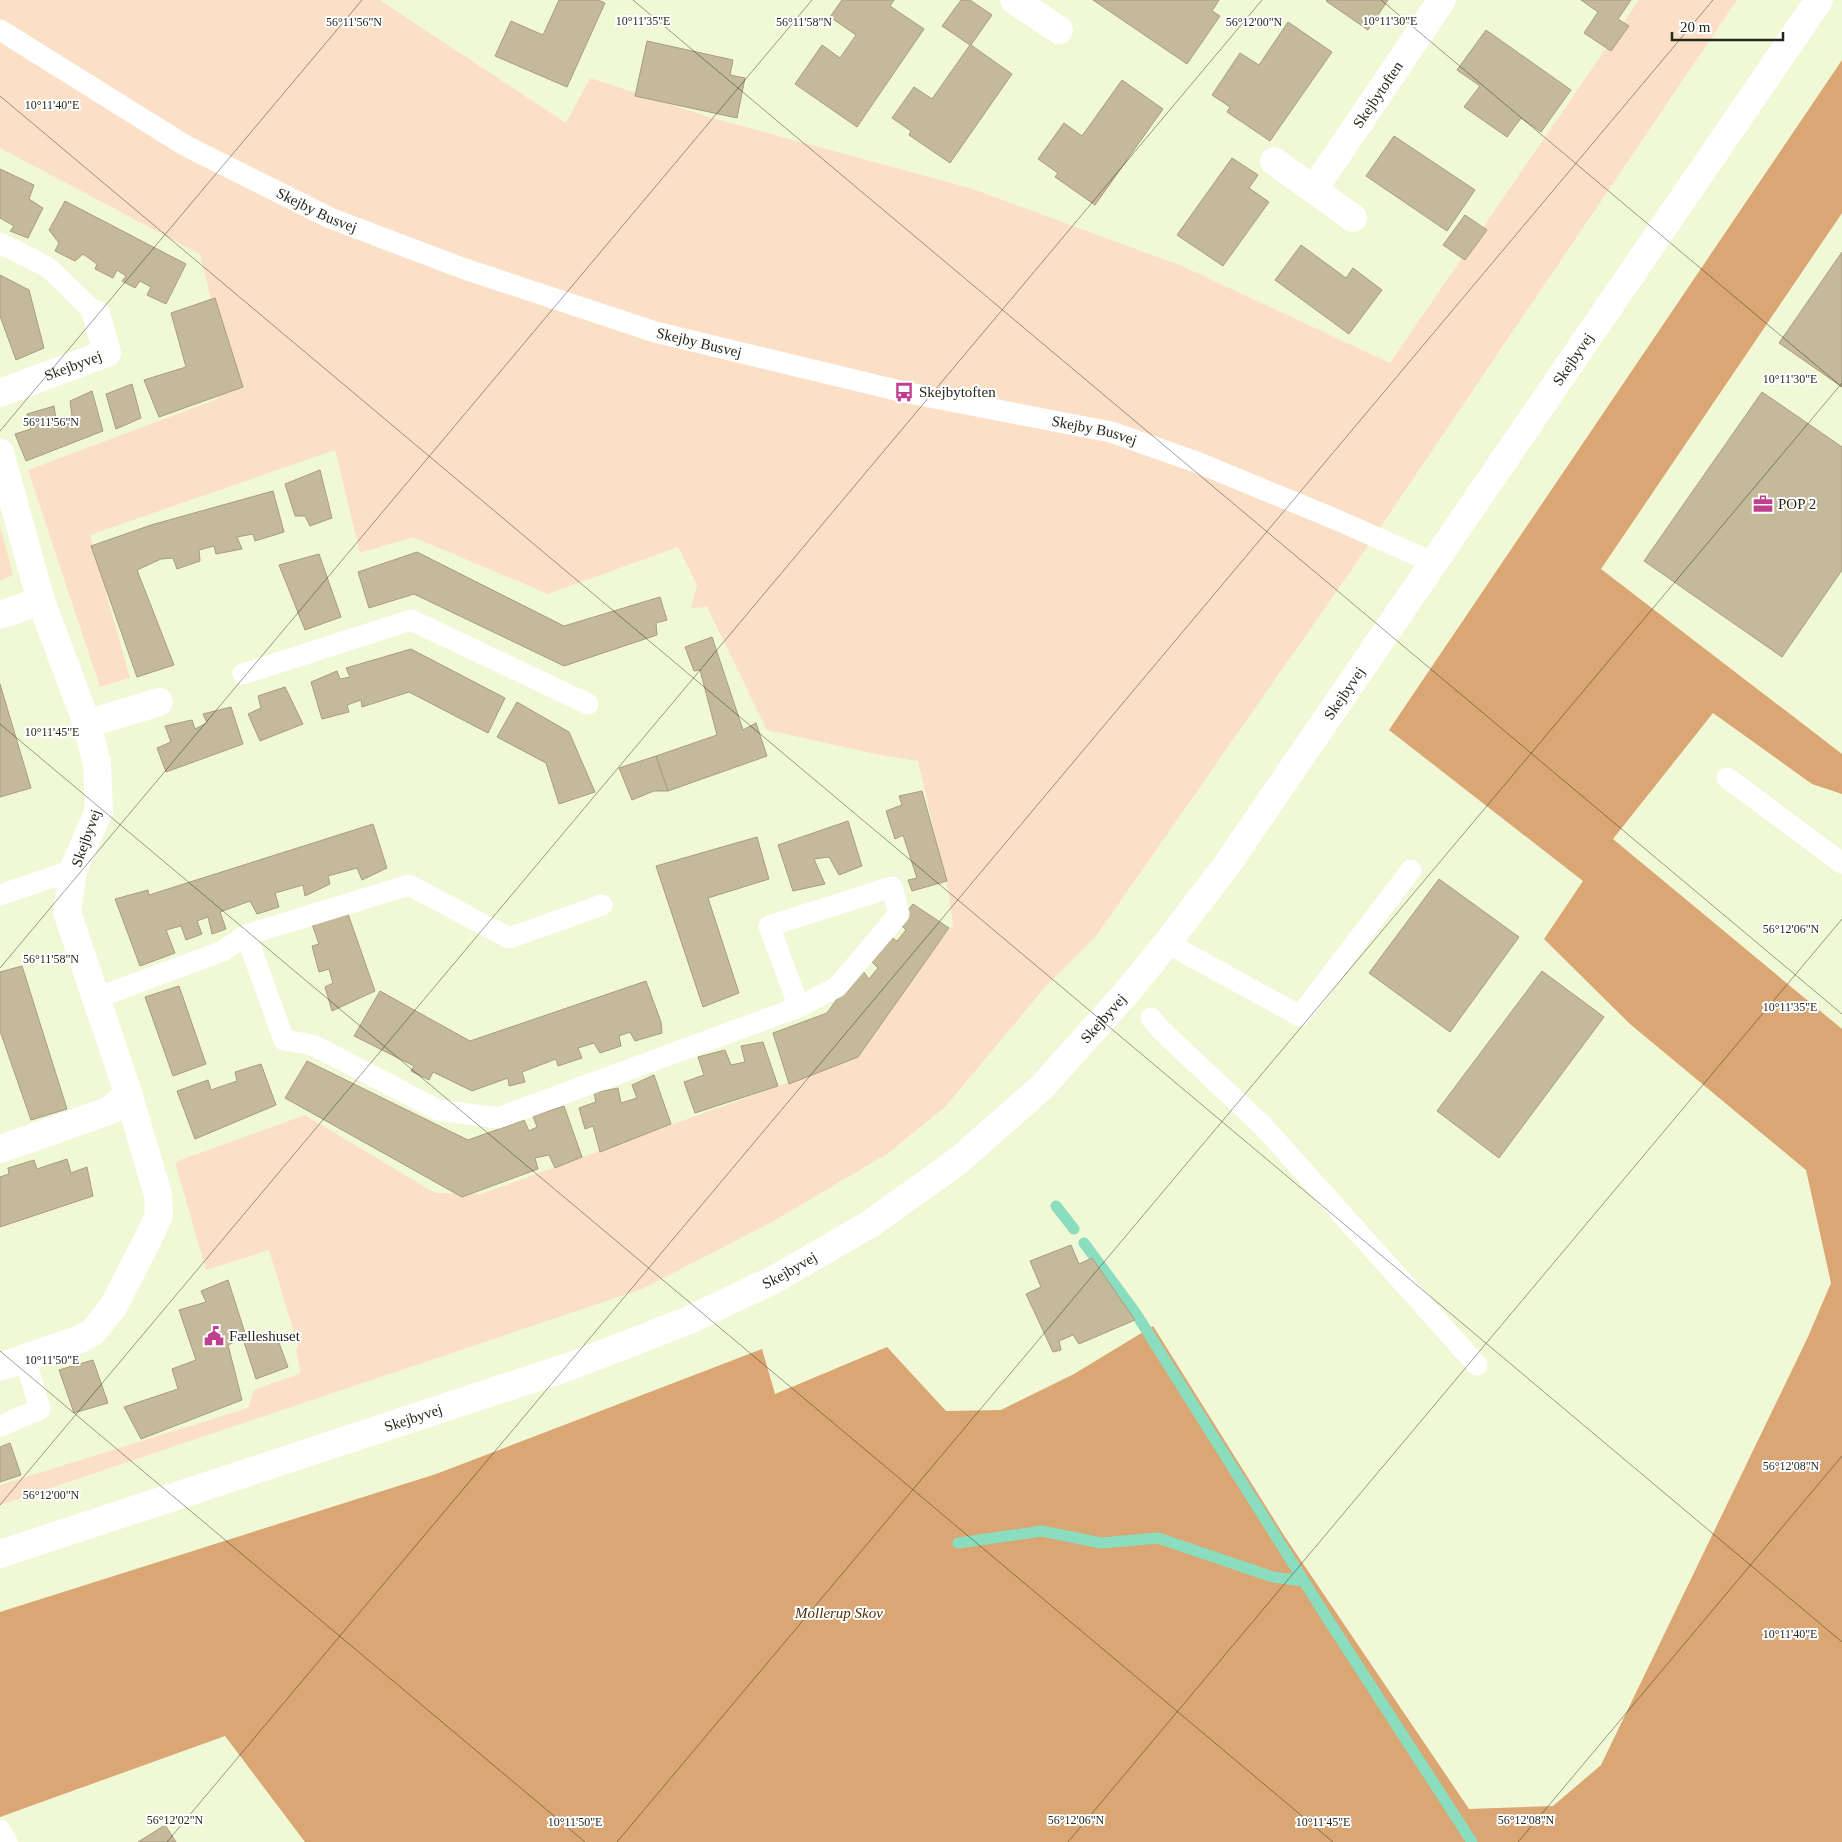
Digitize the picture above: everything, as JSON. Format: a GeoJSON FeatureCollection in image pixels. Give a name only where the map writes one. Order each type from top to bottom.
{"type":"FeatureCollection","features":[{"type":"Feature","properties":{"kind":"street","name":"Skejbytoften"},"geometry":{"type":"LineString","coordinates":[[1314,189],[1442,0]]}},
{"type":"Feature","properties":{"kind":"street","name":"Skejbyvej"},"geometry":{"type":"LineString","coordinates":[[0,1554],[572,1366],[687,1321],[775,1279],[870,1224],[958,1161],[1042,1087],[1168,943],[1258,821],[1819,0]]}},
{"type":"Feature","properties":{"kind":"street"},"geometry":{"type":"LineString","coordinates":[[1031,5],[1059,30]]}},
{"type":"Feature","properties":{"kind":"street"},"geometry":{"type":"LineString","coordinates":[[1274,161],[1353,218]]}},
{"type":"Feature","properties":{"kind":"street","name":"Skejbyvej"},"geometry":{"type":"LineString","coordinates":[[0,393],[107,353],[96,314]]}},
{"type":"Feature","properties":{"kind":"street","name":"Skejbyvej"},"geometry":{"type":"LineString","coordinates":[[0,453],[41,601],[87,724],[96,764],[99,811],[74,870],[68,912],[128,1093],[158,1195],[159,1215],[113,1307],[93,1332],[80,1339],[12,1362]]}},
{"type":"Feature","properties":{"kind":"street"},"geometry":{"type":"LineString","coordinates":[[0,615],[41,601]]}},
{"type":"Feature","properties":{"kind":"street"},"geometry":{"type":"LineString","coordinates":[[87,724],[160,702]]}},
{"type":"Feature","properties":{"kind":"street"},"geometry":{"type":"LineString","coordinates":[[0,1149],[111,1110],[128,1093]]}},
{"type":"Feature","properties":{"kind":"lane","name":"Skejby Busvej"},"geometry":{"type":"LineString","coordinates":[[0,30],[186,146],[330,218],[462,268],[655,332],[904,392],[1111,432],[1208,467],[1335,518],[1434,563]]}},
{"type":"Feature","properties":{"kind":"lane"},"geometry":{"type":"LineString","coordinates":[[0,243],[49,268],[96,314]]}},
{"type":"Feature","properties":{"kind":"lane"},"geometry":{"type":"LineString","coordinates":[[243,674],[411,620],[588,704]]}},
{"type":"Feature","properties":{"kind":"lane"},"geometry":{"type":"LineString","coordinates":[[1727,778],[1842,863]]}},
{"type":"Feature","properties":{"kind":"lane"},"geometry":{"type":"LineString","coordinates":[[0,894],[74,870]]}},
{"type":"Feature","properties":{"kind":"lane"},"geometry":{"type":"LineString","coordinates":[[1168,943],[1300,1016],[1411,870]]}},
{"type":"Feature","properties":{"kind":"lane"},"geometry":{"type":"LineString","coordinates":[[96,998],[223,951],[246,935],[408,885],[508,938],[602,905]]}},
{"type":"Feature","properties":{"kind":"lane"},"geometry":{"type":"LineString","coordinates":[[246,935],[284,1040],[313,1045],[438,1110],[498,1118],[799,1007],[837,987],[899,914],[892,887],[769,926],[799,1007]]}},
{"type":"Feature","properties":{"kind":"lane"},"geometry":{"type":"LineString","coordinates":[[1151,1018],[1160,1029],[1262,1126],[1477,1365]]}},
{"type":"Feature","properties":{"kind":"lane"},"geometry":{"type":"LineString","coordinates":[[0,1426],[40,1409],[12,1362]]}},
{"type":"Feature","properties":{"kind":"lane"},"geometry":{"type":"LineString","coordinates":[[0,1830],[8,1842]]}},
{"type":"Feature","properties":{"kind":"shaded area"},"geometry":{"type":"Polygon","coordinates":[[[0,0],[380,0],[566,123],[590,78],[709,117],[970,188],[1182,266],[1390,363],[1639,0],[1737,0],[1350,572],[1096,936],[1046,986],[945,1107],[887,1154],[770,1223],[642,1289],[0,1505],[0,1485],[248,1408],[254,1390],[301,1373],[296,1350],[298,1346],[269,1250],[206,1270],[175,1162],[305,1115],[435,1193],[481,1194],[850,1060],[953,925],[949,895],[918,761],[880,755],[767,730],[707,607],[691,608],[697,585],[678,547],[548,594],[413,537],[360,553],[335,450],[90,535],[130,678],[100,687],[28,470],[217,399],[229,374],[200,254],[0,148],[0,0]]]}},
{"type":"Feature","properties":{"kind":"shaded area"},"geometry":{"type":"Polygon","coordinates":[[[0,526],[13,575],[0,581],[0,526]]]}},
{"type":"Feature","properties":{"kind":"green space","name":"Mollerup Skov"},"geometry":{"type":"Polygon","coordinates":[[[1842,60],[1842,213],[1601,569],[1842,754],[1842,794],[1812,784],[1713,713],[1613,839],[1842,1029],[1842,1842],[305,1842],[225,1736],[0,1817],[0,1612],[436,1474],[762,1349],[775,1394],[887,1347],[946,1411],[1001,1410],[1074,1374],[1153,1326],[1285,1537],[1469,1809],[1553,1806],[1601,1765],[1807,1339],[1831,1283],[1806,1170],[1630,1024],[1544,939],[1583,881],[1389,730],[1842,60]]]}},
{"type":"Feature","properties":{"kind":"building"},"geometry":{"type":"Polygon","coordinates":[[[559,0],[598,0],[605,3],[567,87],[495,56],[511,21],[543,35],[559,0]]]}},
{"type":"Feature","properties":{"kind":"building"},"geometry":{"type":"Polygon","coordinates":[[[842,0],[894,0],[890,6],[924,29],[857,127],[795,84],[822,45],[840,58],[856,35],[830,17],[842,0]]]}},
{"type":"Feature","properties":{"kind":"building"},"geometry":{"type":"Polygon","coordinates":[[[961,0],[970,0],[992,15],[971,45],[1012,74],[950,163],[909,135],[911,131],[892,118],[914,87],[932,99],[970,45],[942,26],[961,0]]]}},
{"type":"Feature","properties":{"kind":"building"},"geometry":{"type":"Polygon","coordinates":[[[1093,0],[1219,0],[1212,11],[1220,16],[1187,64],[1093,0]]]}},
{"type":"Feature","properties":{"kind":"building"},"geometry":{"type":"Polygon","coordinates":[[[1327,0],[1388,0],[1368,30],[1327,0]]]}},
{"type":"Feature","properties":{"kind":"building"},"geometry":{"type":"Polygon","coordinates":[[[1581,0],[1631,0],[1618,19],[1629,26],[1611,51],[1584,33],[1598,12],[1581,0]]]}},
{"type":"Feature","properties":{"kind":"building"},"geometry":{"type":"Polygon","coordinates":[[[1288,22],[1332,52],[1270,141],[1227,112],[1230,107],[1212,95],[1240,53],[1259,65],[1288,22]]]}},
{"type":"Feature","properties":{"kind":"building"},"geometry":{"type":"Polygon","coordinates":[[[1486,30],[1571,90],[1541,132],[1521,118],[1507,137],[1464,107],[1480,86],[1457,70],[1486,30]]]}},
{"type":"Feature","properties":{"kind":"building"},"geometry":{"type":"Polygon","coordinates":[[[647,41],[733,60],[730,75],[745,78],[737,118],[635,96],[647,41]]]}},
{"type":"Feature","properties":{"kind":"building"},"geometry":{"type":"Polygon","coordinates":[[[1122,80],[1163,109],[1095,205],[1055,177],[1058,173],[1038,159],[1064,123],[1082,136],[1122,80]]]}},
{"type":"Feature","properties":{"kind":"building"},"geometry":{"type":"Polygon","coordinates":[[[1394,136],[1475,190],[1447,231],[1366,176],[1394,136]]]}},
{"type":"Feature","properties":{"kind":"building"},"geometry":{"type":"Polygon","coordinates":[[[1232,158],[1258,175],[1249,188],[1269,202],[1223,266],[1177,235],[1232,158]]]}},
{"type":"Feature","properties":{"kind":"building"},"geometry":{"type":"Polygon","coordinates":[[[0,169],[34,185],[29,199],[43,208],[28,238],[10,231],[14,226],[0,218],[0,169]]]}},
{"type":"Feature","properties":{"kind":"building"},"geometry":{"type":"Polygon","coordinates":[[[65,201],[186,264],[166,304],[147,295],[151,287],[140,281],[135,288],[122,281],[126,276],[117,270],[113,278],[95,269],[97,264],[83,254],[75,261],[55,251],[59,243],[49,230],[65,201]]]}},
{"type":"Feature","properties":{"kind":"building"},"geometry":{"type":"Polygon","coordinates":[[[1465,215],[1487,230],[1465,260],[1443,245],[1465,215]]]}},
{"type":"Feature","properties":{"kind":"building"},"geometry":{"type":"Polygon","coordinates":[[[1301,245],[1346,278],[1353,268],[1382,290],[1349,334],[1275,280],[1301,245]]]}},
{"type":"Feature","properties":{"kind":"building"},"geometry":{"type":"Polygon","coordinates":[[[1842,252],[1842,387],[1779,343],[1842,252]]]}},
{"type":"Feature","properties":{"kind":"building"},"geometry":{"type":"Polygon","coordinates":[[[0,275],[29,290],[44,348],[16,360],[0,316],[0,275]]]}},
{"type":"Feature","properties":{"kind":"building"},"geometry":{"type":"Polygon","coordinates":[[[215,298],[243,387],[159,417],[144,380],[186,367],[171,313],[215,298]]]}},
{"type":"Feature","properties":{"kind":"building"},"geometry":{"type":"Polygon","coordinates":[[[132,384],[141,418],[116,429],[106,394],[132,384]]]}},
{"type":"Feature","properties":{"kind":"building"},"geometry":{"type":"Polygon","coordinates":[[[92,391],[103,431],[26,461],[15,434],[31,429],[27,414],[54,406],[56,419],[72,416],[70,401],[92,391]]]}},
{"type":"Feature","properties":{"kind":"building","name":"POP 2"},"geometry":{"type":"Polygon","coordinates":[[[1762,392],[1842,447],[1842,570],[1782,657],[1644,561],[1762,392]]]}},
{"type":"Feature","properties":{"kind":"building"},"geometry":{"type":"Polygon","coordinates":[[[320,470],[332,518],[310,526],[305,516],[295,516],[285,484],[320,470]]]}},
{"type":"Feature","properties":{"kind":"building"},"geometry":{"type":"Polygon","coordinates":[[[273,491],[284,532],[255,541],[253,534],[237,537],[242,549],[216,554],[214,546],[199,550],[200,561],[177,569],[173,558],[161,559],[137,570],[174,665],[137,677],[91,546],[151,525],[273,491]]]}},
{"type":"Feature","properties":{"kind":"building"},"geometry":{"type":"Polygon","coordinates":[[[417,552],[564,626],[660,597],[667,620],[656,623],[657,635],[564,666],[414,594],[369,608],[358,572],[417,552]]]}},
{"type":"Feature","properties":{"kind":"building"},"geometry":{"type":"Polygon","coordinates":[[[319,554],[341,617],[305,630],[279,565],[319,554]]]}},
{"type":"Feature","properties":{"kind":"building"},"geometry":{"type":"Polygon","coordinates":[[[712,637],[743,730],[756,723],[767,756],[668,791],[656,756],[717,735],[700,670],[694,671],[685,647],[712,637]]]}},
{"type":"Feature","properties":{"kind":"building"},"geometry":{"type":"Polygon","coordinates":[[[411,649],[505,698],[488,733],[409,692],[362,707],[361,700],[347,705],[349,712],[322,719],[311,682],[337,671],[340,679],[350,677],[346,668],[411,649]]]}},
{"type":"Feature","properties":{"kind":"building"},"geometry":{"type":"Polygon","coordinates":[[[0,684],[31,788],[0,797],[0,684]]]}},
{"type":"Feature","properties":{"kind":"building"},"geometry":{"type":"Polygon","coordinates":[[[285,687],[303,724],[260,741],[248,714],[261,708],[258,696],[285,687]]]}},
{"type":"Feature","properties":{"kind":"building"},"geometry":{"type":"Polygon","coordinates":[[[517,702],[569,732],[595,792],[559,804],[546,763],[497,737],[517,702]]]}},
{"type":"Feature","properties":{"kind":"building"},"geometry":{"type":"Polygon","coordinates":[[[231,707],[243,744],[166,772],[157,748],[171,742],[165,726],[192,720],[195,729],[207,723],[203,714],[231,707]]]}},
{"type":"Feature","properties":{"kind":"building"},"geometry":{"type":"Polygon","coordinates":[[[656,756],[668,791],[654,791],[632,800],[619,768],[656,756]]]}},
{"type":"Feature","properties":{"kind":"building"},"geometry":{"type":"Polygon","coordinates":[[[922,791],[947,881],[912,891],[908,880],[917,878],[903,835],[895,839],[886,811],[902,805],[899,796],[922,791]]]}},
{"type":"Feature","properties":{"kind":"building"},"geometry":{"type":"Polygon","coordinates":[[[848,821],[862,866],[839,875],[829,857],[814,859],[825,884],[793,891],[778,845],[848,821]]]}},
{"type":"Feature","properties":{"kind":"building"},"geometry":{"type":"Polygon","coordinates":[[[373,824],[387,868],[362,880],[357,868],[328,876],[330,884],[305,896],[303,885],[275,893],[279,907],[257,914],[250,901],[220,912],[226,929],[212,934],[208,917],[197,921],[202,934],[186,940],[181,926],[166,930],[175,953],[140,966],[115,899],[148,890],[149,895],[373,824]]]}},
{"type":"Feature","properties":{"kind":"building"},"geometry":{"type":"Polygon","coordinates":[[[757,837],[769,879],[708,898],[739,993],[703,1007],[656,866],[757,837]]]}},
{"type":"Feature","properties":{"kind":"building"},"geometry":{"type":"Polygon","coordinates":[[[1439,879],[1519,937],[1450,1032],[1369,973],[1439,879]]]}},
{"type":"Feature","properties":{"kind":"building"},"geometry":{"type":"Polygon","coordinates":[[[913,904],[949,928],[858,1057],[789,1084],[773,1033],[827,1013],[860,967],[869,979],[878,968],[868,958],[886,934],[897,941],[906,930],[898,922],[913,904]]]}},
{"type":"Feature","properties":{"kind":"building"},"geometry":{"type":"Polygon","coordinates":[[[348,914],[375,991],[332,1011],[325,987],[333,983],[329,969],[319,972],[312,946],[319,944],[312,924],[348,914]]]}},
{"type":"Feature","properties":{"kind":"building"},"geometry":{"type":"Polygon","coordinates":[[[22,966],[67,1109],[31,1120],[0,1031],[0,972],[22,966]]]}},
{"type":"Feature","properties":{"kind":"building"},"geometry":{"type":"Polygon","coordinates":[[[1542,971],[1604,1017],[1499,1158],[1437,1111],[1542,971]]]}},
{"type":"Feature","properties":{"kind":"building"},"geometry":{"type":"Polygon","coordinates":[[[646,981],[661,1022],[662,1033],[635,1041],[630,1032],[619,1036],[621,1046],[600,1053],[594,1043],[578,1048],[582,1058],[558,1066],[556,1059],[522,1072],[525,1082],[509,1086],[508,1078],[472,1091],[433,1072],[429,1080],[411,1071],[414,1066],[354,1036],[380,991],[470,1041],[646,981]]]}},
{"type":"Feature","properties":{"kind":"building"},"geometry":{"type":"Polygon","coordinates":[[[179,986],[206,1064],[173,1076],[145,997],[179,986]]]}},
{"type":"Feature","properties":{"kind":"building"},"geometry":{"type":"Polygon","coordinates":[[[763,1042],[778,1086],[695,1113],[684,1082],[704,1075],[698,1057],[725,1050],[731,1065],[745,1062],[741,1046],[763,1042]]]}},
{"type":"Feature","properties":{"kind":"building"},"geometry":{"type":"Polygon","coordinates":[[[307,1061],[468,1140],[524,1120],[529,1131],[537,1127],[533,1116],[564,1106],[582,1157],[555,1168],[549,1155],[535,1158],[538,1169],[462,1197],[285,1098],[307,1061]]]}},
{"type":"Feature","properties":{"kind":"building"},"geometry":{"type":"Polygon","coordinates":[[[261,1064],[276,1105],[195,1139],[177,1091],[208,1080],[211,1090],[237,1081],[235,1072],[261,1064]]]}},
{"type":"Feature","properties":{"kind":"building"},"geometry":{"type":"Polygon","coordinates":[[[654,1075],[671,1124],[600,1152],[593,1126],[585,1129],[579,1108],[596,1102],[594,1093],[618,1088],[621,1103],[637,1098],[632,1085],[654,1075]]]}},
{"type":"Feature","properties":{"kind":"building"},"geometry":{"type":"Polygon","coordinates":[[[67,1159],[71,1173],[87,1167],[93,1196],[0,1227],[0,1177],[9,1174],[8,1168],[34,1160],[37,1169],[67,1159]]]}},
{"type":"Feature","properties":{"kind":"building"},"geometry":{"type":"Polygon","coordinates":[[[1071,1245],[1079,1264],[1092,1258],[1135,1320],[1079,1344],[1073,1335],[1059,1341],[1061,1350],[1053,1352],[1026,1294],[1041,1287],[1030,1261],[1071,1245]]]}},
{"type":"Feature","properties":{"kind":"building"},"geometry":{"type":"Polygon","coordinates":[[[228,1280],[246,1336],[228,1345],[242,1400],[141,1439],[124,1407],[178,1389],[172,1369],[196,1360],[179,1310],[206,1302],[201,1291],[228,1280]]]}},
{"type":"Feature","properties":{"kind":"building"},"geometry":{"type":"Polygon","coordinates":[[[275,1332],[288,1367],[256,1379],[244,1342],[275,1332]]]}},
{"type":"Feature","properties":{"kind":"building"},"geometry":{"type":"Polygon","coordinates":[[[93,1360],[108,1403],[74,1413],[59,1370],[93,1360]]]}},
{"type":"Feature","properties":{"kind":"building"},"geometry":{"type":"Polygon","coordinates":[[[10,1443],[21,1475],[0,1482],[0,1447],[10,1443]]]}},
{"type":"Feature","properties":{"kind":"building"},"geometry":{"type":"Polygon","coordinates":[[[165,1825],[176,1842],[138,1842],[165,1825]]]}},
{"type":"Feature","properties":{"kind":"waterway"},"geometry":{"type":"LineString","coordinates":[[1056,1206],[1074,1229]]}},
{"type":"Feature","properties":{"kind":"waterway"},"geometry":{"type":"LineString","coordinates":[[1084,1243],[1135,1312],[1329,1621],[1472,1842]]}},
{"type":"Feature","properties":{"kind":"waterway"},"geometry":{"type":"LineString","coordinates":[[958,1543],[1042,1531],[1101,1543],[1158,1538],[1273,1577],[1304,1581]]}},
{"type":"Feature","properties":{"kind":"place","name":"Skejbytoften"},"geometry":{"type":"Point","coordinates":[904,392]}},
{"type":"Feature","properties":{"kind":"place","name":"POP 2"},"geometry":{"type":"Point","coordinates":[1763,504]}},
{"type":"Feature","properties":{"kind":"place","name":"Fælleshuset"},"geometry":{"type":"Point","coordinates":[214,1336]}}]}
